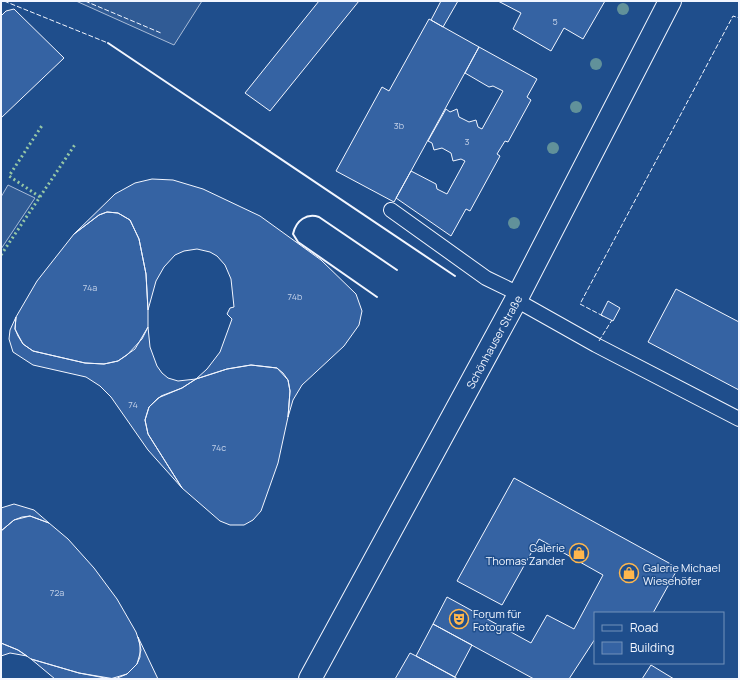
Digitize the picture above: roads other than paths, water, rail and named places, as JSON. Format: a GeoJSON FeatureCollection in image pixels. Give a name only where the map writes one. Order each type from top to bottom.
{"type":"FeatureCollection","features":[{"type":"Feature","properties":{"kind":"street","name":"Schönhauser Straße"},"geometry":{"type":"LineString","coordinates":[[310,679],[518,297],[670,1]]}},
{"type":"Feature","properties":{"kind":"lane"},"geometry":{"type":"LineString","coordinates":[[391,210],[486,278],[596,345],[739,419]]}},
{"type":"Feature","properties":{"kind":"place","name":"Galerie Thomas Zander"},"geometry":{"type":"Point","coordinates":[579,553]}},
{"type":"Feature","properties":{"kind":"place","name":"Galerie Michael Wiesehöfer"},"geometry":{"type":"Point","coordinates":[629,573]}},
{"type":"Feature","properties":{"kind":"place","name":"Forum für Fotografie"},"geometry":{"type":"Point","coordinates":[459,619]}}]}
